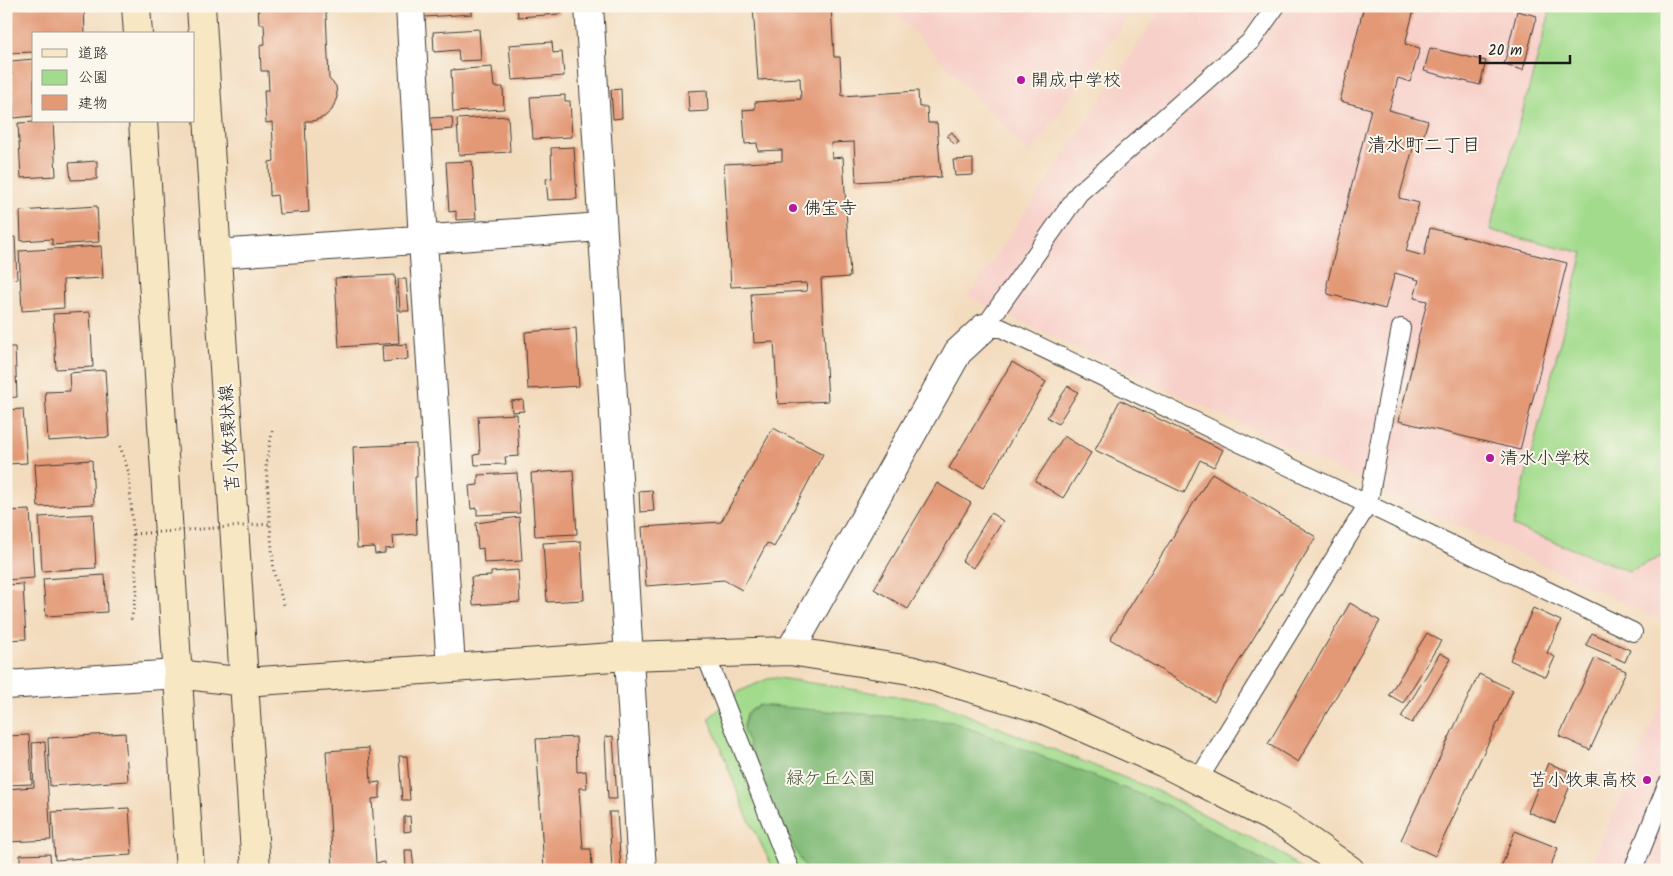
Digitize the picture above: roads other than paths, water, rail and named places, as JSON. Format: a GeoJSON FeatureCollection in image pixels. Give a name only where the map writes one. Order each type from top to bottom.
{"type":"FeatureCollection","features":[{"type":"Feature","properties":{"kind":"main road"},"geometry":{"type":"LineString","coordinates":[[136,6],[138,32]]}},
{"type":"Feature","properties":{"kind":"main road","name":"苫小牧環状線"},"geometry":{"type":"LineString","coordinates":[[201,6],[256,870]]}},
{"type":"Feature","properties":{"kind":"main road"},"geometry":{"type":"LineString","coordinates":[[143,122],[190,870]]}},
{"type":"Feature","properties":{"kind":"main road"},"geometry":{"type":"LineString","coordinates":[[178,674],[245,682],[628,656],[790,651],[910,670],[1042,709],[1164,763],[1288,826],[1350,870]]}},
{"type":"Feature","properties":{"kind":"street"},"geometry":{"type":"LineString","coordinates":[[410,6],[423,241],[451,667]]}},
{"type":"Feature","properties":{"kind":"street"},"geometry":{"type":"LineString","coordinates":[[588,6],[642,870]]}},
{"type":"Feature","properties":{"kind":"street"},"geometry":{"type":"LineString","coordinates":[[216,254],[602,228]]}},
{"type":"Feature","properties":{"kind":"street"},"geometry":{"type":"LineString","coordinates":[[790,651],[958,352],[984,328]]}},
{"type":"Feature","properties":{"kind":"street"},"geometry":{"type":"LineString","coordinates":[[6,686],[178,674]]}},
{"type":"Feature","properties":{"kind":"lane"},"geometry":{"type":"LineString","coordinates":[[984,328],[1080,193],[1252,40],[1276,6]]}},
{"type":"Feature","properties":{"kind":"lane"},"geometry":{"type":"LineString","coordinates":[[984,328],[1001,328],[1632,632]]}},
{"type":"Feature","properties":{"kind":"lane"},"geometry":{"type":"LineString","coordinates":[[1198,780],[1368,504],[1400,328]]}},
{"type":"Feature","properties":{"kind":"lane"},"geometry":{"type":"LineString","coordinates":[[705,654],[790,870]]}},
{"type":"Feature","properties":{"kind":"lane"},"geometry":{"type":"LineString","coordinates":[[1633,870],[1667,785]]}},
{"type":"Feature","properties":{"kind":"place","name":"開成中学校"},"geometry":{"type":"Point","coordinates":[1021,80]}},
{"type":"Feature","properties":{"kind":"place","name":"佛宝寺"},"geometry":{"type":"Point","coordinates":[793,208]}},
{"type":"Feature","properties":{"kind":"place","name":"清水小学校"},"geometry":{"type":"Point","coordinates":[1490,458]}},
{"type":"Feature","properties":{"kind":"place","name":"苫小牧東高校"},"geometry":{"type":"Point","coordinates":[1647,780]}},
{"type":"Feature","properties":{"kind":"district","name":"清水町二丁目"},"geometry":{"type":"Point","coordinates":[1424,144]}},
{"type":"Feature","properties":{"kind":"park label","name":"緑ケ丘公園"},"geometry":{"type":"Point","coordinates":[831,778]}}]}
